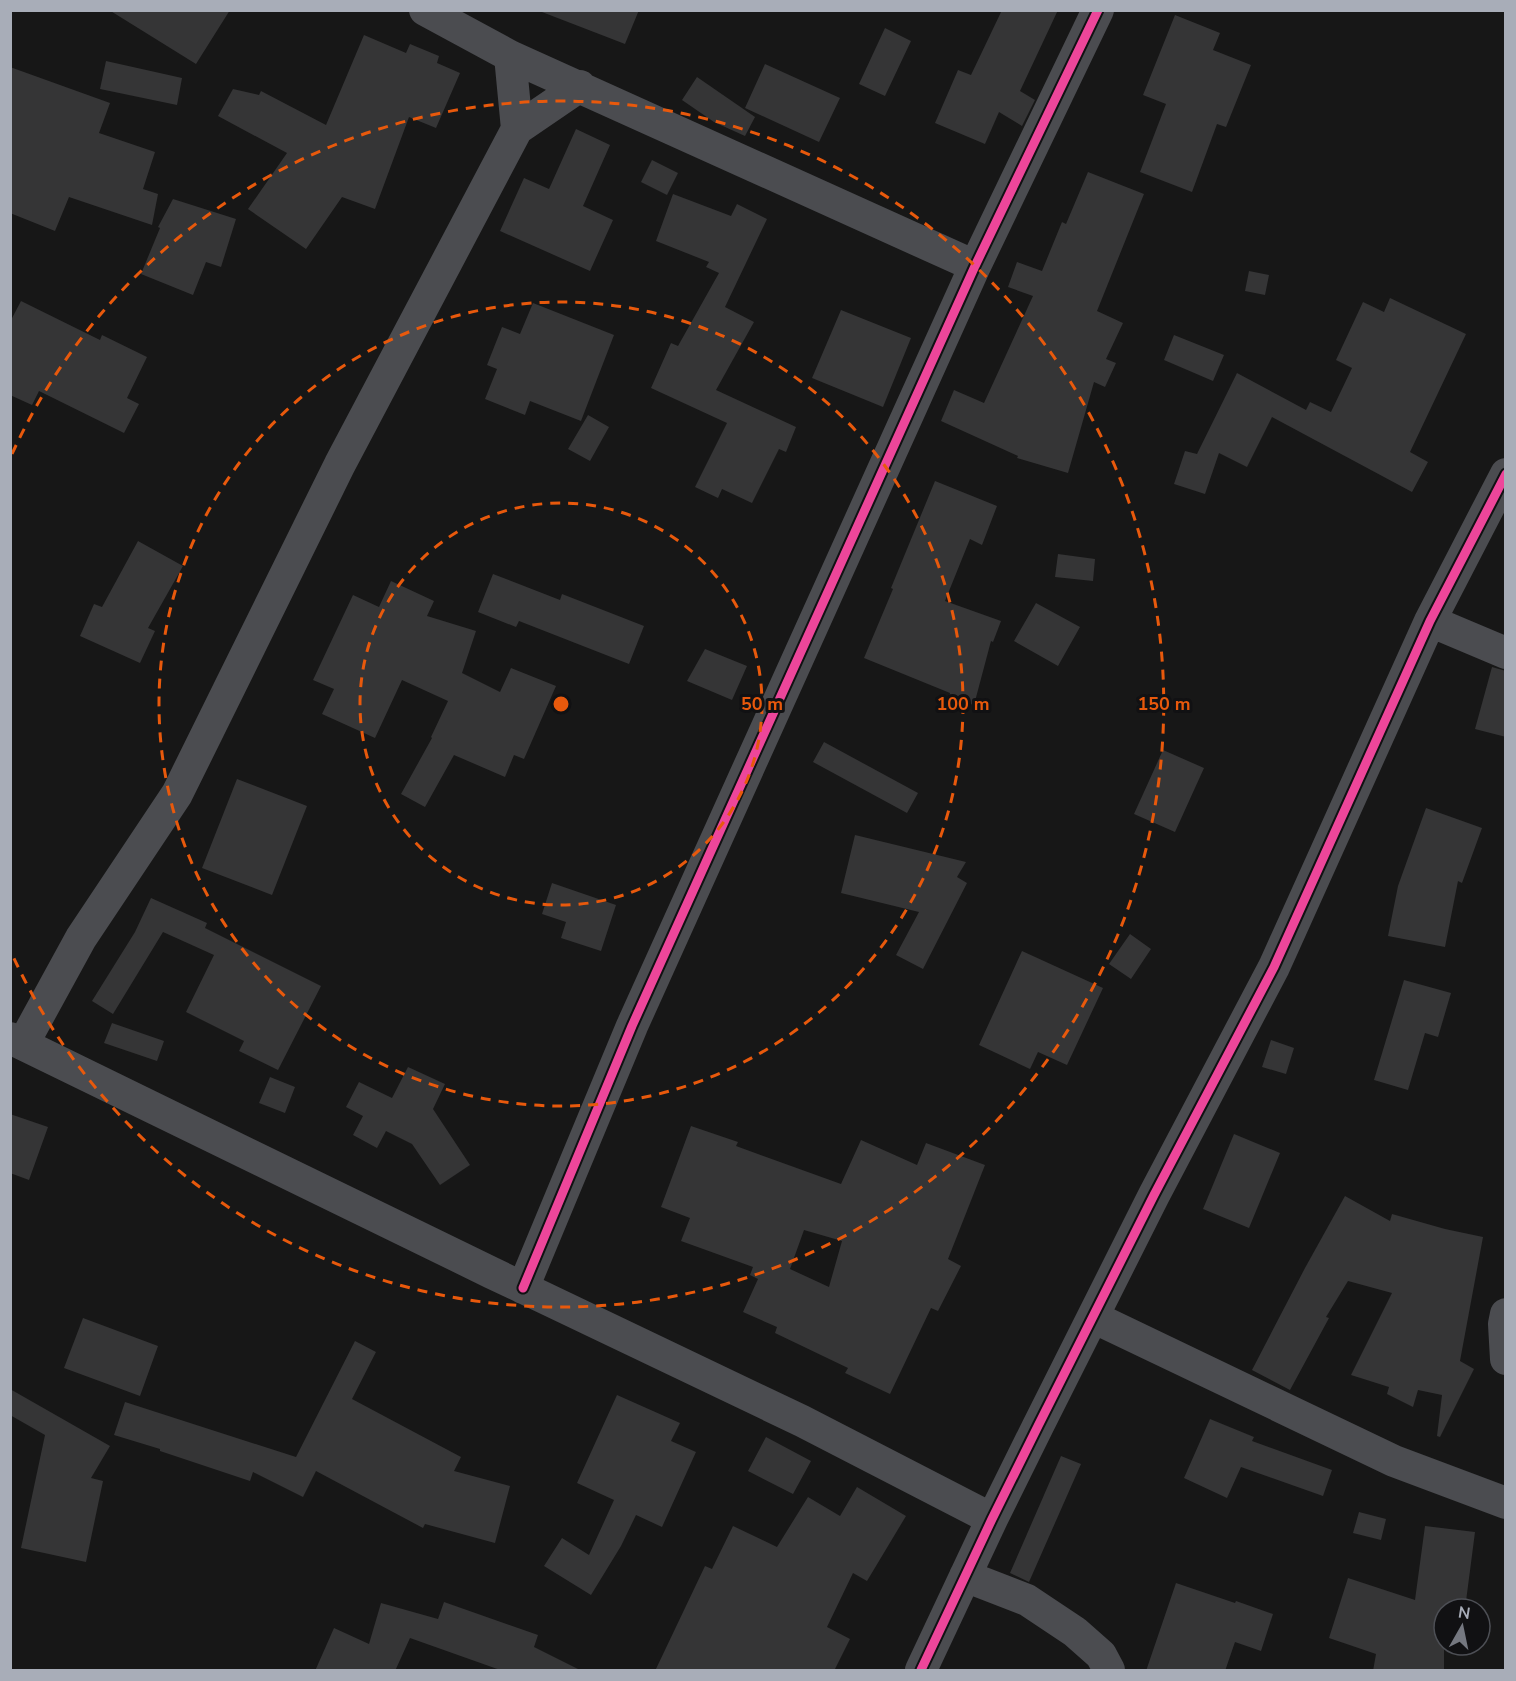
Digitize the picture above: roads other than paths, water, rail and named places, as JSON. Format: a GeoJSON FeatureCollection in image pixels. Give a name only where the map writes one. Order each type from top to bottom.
{"type":"FeatureCollection","features":[{"type":"Feature","properties":{"kind":"street"},"geometry":{"type":"LineString","coordinates":[[425,10],[510,56],[975,266]]}},
{"type":"Feature","properties":{"kind":"street"},"geometry":{"type":"LineString","coordinates":[[523,1288],[632,1026],[975,266],[1098,10]]}},
{"type":"Feature","properties":{"kind":"street"},"geometry":{"type":"LineString","coordinates":[[510,56],[517,129]]}},
{"type":"Feature","properties":{"kind":"street"},"geometry":{"type":"LineString","coordinates":[[580,86],[517,129],[340,464],[177,794],[81,938],[17,1041],[523,1288],[802,1421],[992,1520]]}},
{"type":"Feature","properties":{"kind":"street"},"geometry":{"type":"LineString","coordinates":[[921,1671],[992,1520],[1154,1195],[1274,967],[1430,621],[1506,474]]}},
{"type":"Feature","properties":{"kind":"street"},"geometry":{"type":"LineString","coordinates":[[1430,621],[1506,653]]}},
{"type":"Feature","properties":{"kind":"street"},"geometry":{"type":"LineString","coordinates":[[1506,1314],[1504,1324],[1506,1359]]}},
{"type":"Feature","properties":{"kind":"street"},"geometry":{"type":"LineString","coordinates":[[1093,1317],[1394,1461],[1506,1503]]}},
{"type":"Feature","properties":{"kind":"street"},"geometry":{"type":"LineString","coordinates":[[965,1576],[1027,1600],[1075,1632],[1101,1655],[1109,1671]]}}]}
